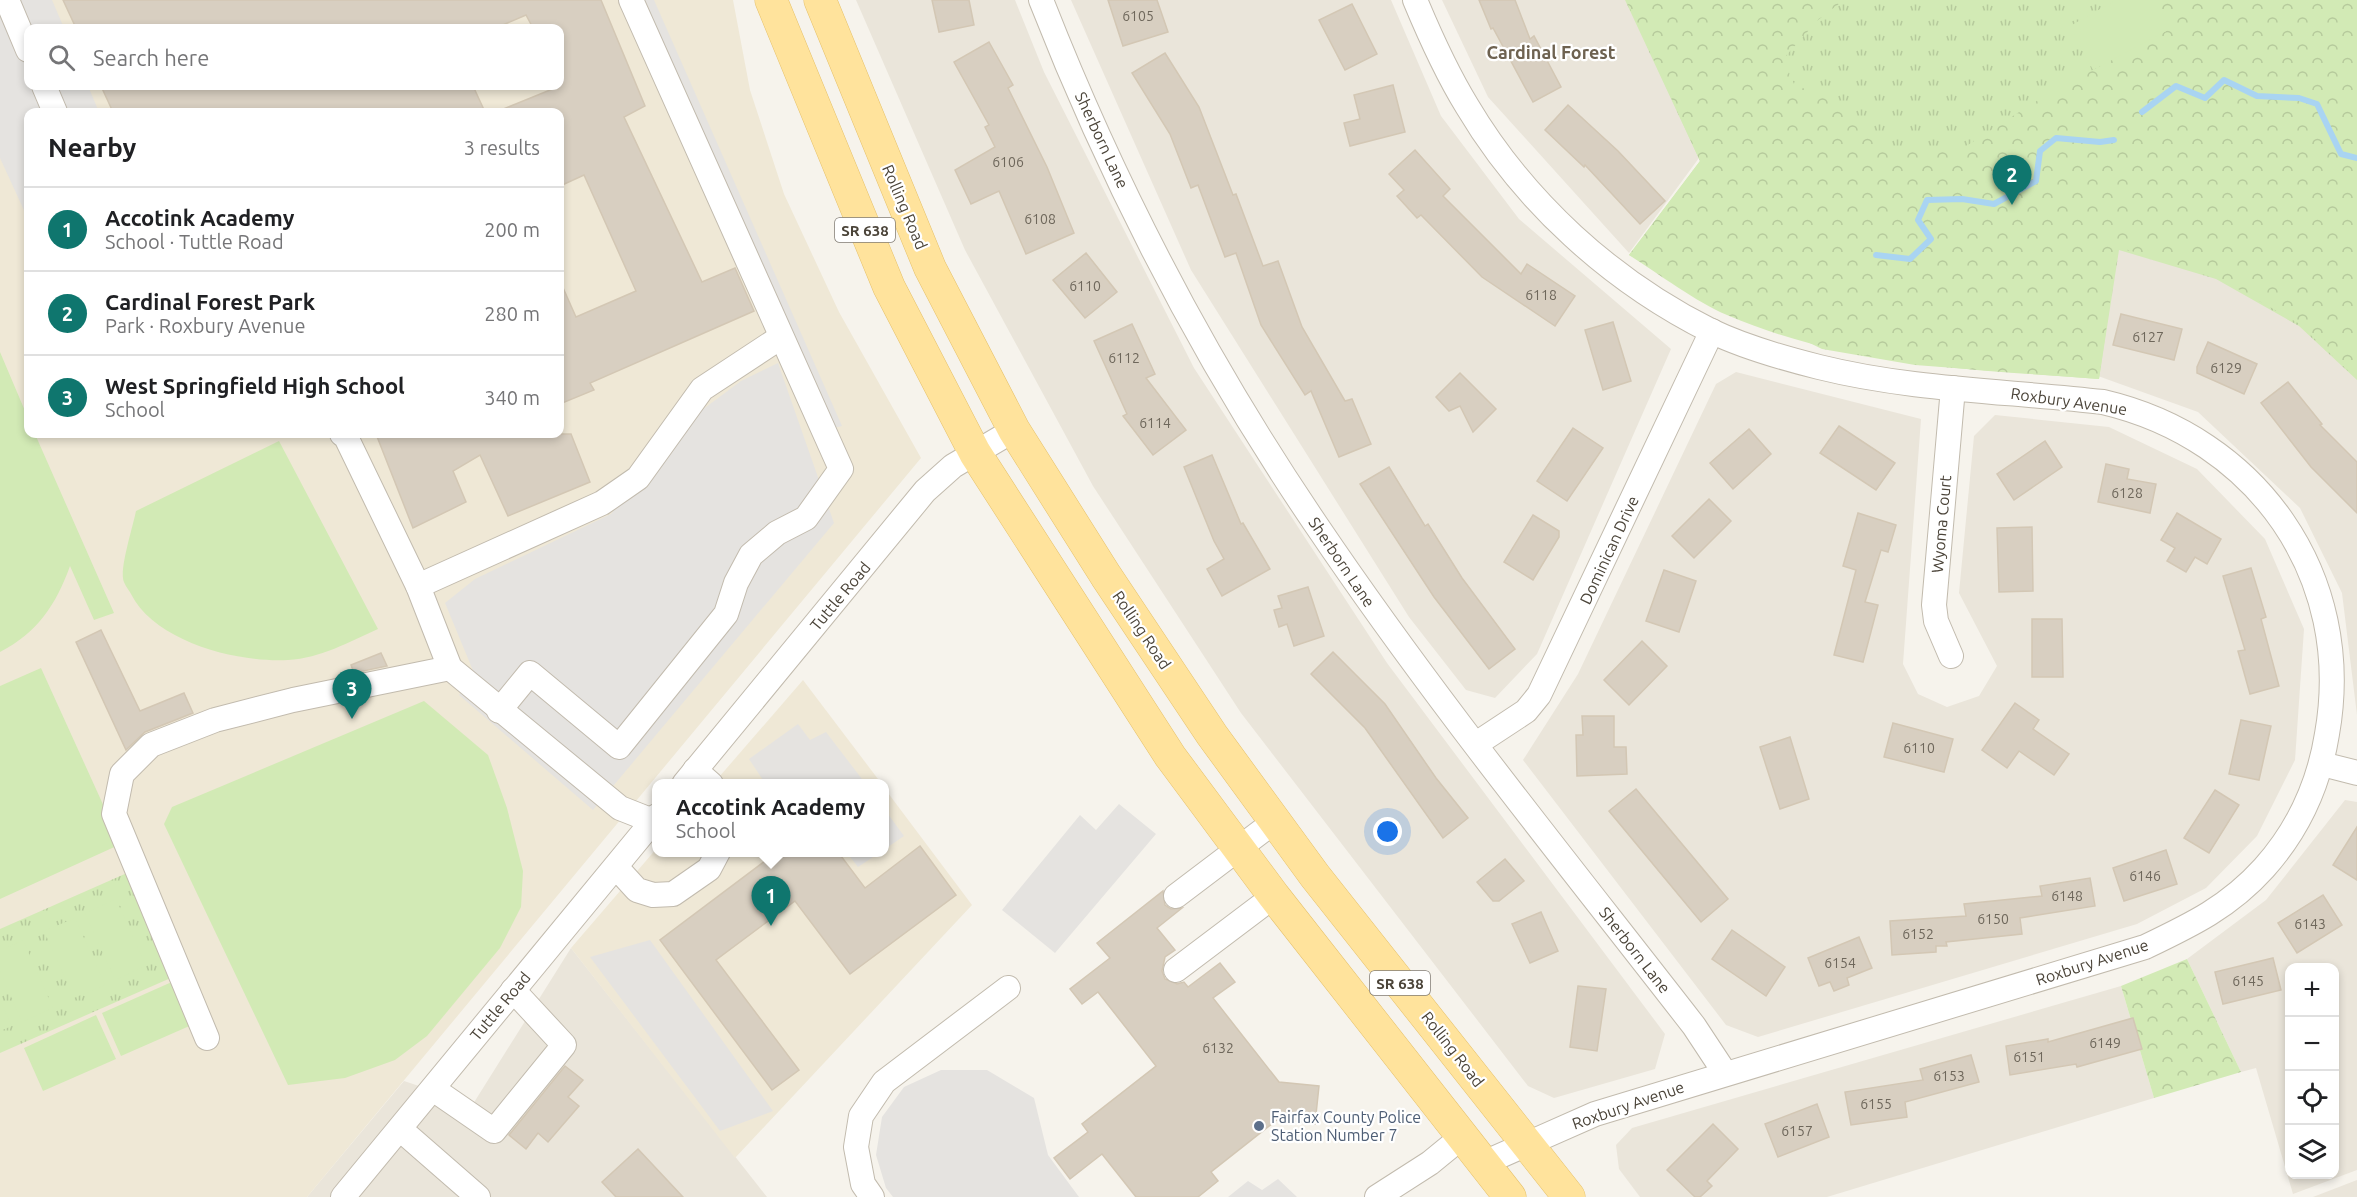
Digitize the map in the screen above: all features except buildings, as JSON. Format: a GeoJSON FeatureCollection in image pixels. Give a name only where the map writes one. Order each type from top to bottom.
{"type":"FeatureCollection","features":[{"type":"Feature","properties":{"kind":"main road","name":"SR 638"},"geometry":{"type":"LineString","coordinates":[[771,0],[889,287],[975,453],[1170,756],[1274,896],[1510,1197]]}},
{"type":"Feature","properties":{"kind":"main road","name":"Rolling Road"},"geometry":{"type":"LineString","coordinates":[[820,0],[930,268],[1014,430],[1106,576],[1185,695],[1275,821],[1569,1197]]}},
{"type":"Feature","properties":{"kind":"street"},"geometry":{"type":"LineString","coordinates":[[7,0],[24,40]]}},
{"type":"Feature","properties":{"kind":"street"},"geometry":{"type":"LineString","coordinates":[[499,711],[530,674],[619,747],[726,614],[736,584],[751,555],[777,533],[806,518],[841,469],[631,0]]}},
{"type":"Feature","properties":{"kind":"street","name":"Sherborn Lane"},"geometry":{"type":"LineString","coordinates":[[1041,0],[1065,62],[1145,232],[1252,424],[1315,524],[1379,617],[1694,1026],[1725,1073]]}},
{"type":"Feature","properties":{"kind":"street","name":"Roxbury Avenue"},"geometry":{"type":"LineString","coordinates":[[1415,0],[1440,57],[1467,107],[1500,156],[1544,207],[1594,254],[1634,284],[1712,331],[1820,368],[1899,382],[2081,399],[2131,409],[2162,420],[2194,437],[2251,482],[2274,509],[2296,542],[2312,574],[2324,612],[2331,648],[2334,684],[2322,764],[2310,797],[2283,844],[2245,887],[2205,918],[2145,947],[1594,1114],[1484,1163]]}},
{"type":"Feature","properties":{"kind":"street"},"geometry":{"type":"LineString","coordinates":[[46,90],[53,108]]}},
{"type":"Feature","properties":{"kind":"street"},"geometry":{"type":"LineString","coordinates":[[418,585],[602,503],[638,478],[702,389],[777,328]]}},
{"type":"Feature","properties":{"kind":"street","name":"Dominican Drive"},"geometry":{"type":"LineString","coordinates":[[1476,744],[1519,716],[1539,695],[1712,331]]}},
{"type":"Feature","properties":{"kind":"street","name":"Wyoma Court"},"geometry":{"type":"LineString","coordinates":[[1951,656],[1936,621],[1934,605],[1953,388]]}},
{"type":"Feature","properties":{"kind":"street","name":"Tuttle Road"},"geometry":{"type":"LineString","coordinates":[[696,779],[926,491],[953,466],[1014,430]]}},
{"type":"Feature","properties":{"kind":"street"},"geometry":{"type":"LineString","coordinates":[[346,438],[418,585],[450,668],[499,711],[620,808],[652,818]]}},
{"type":"Feature","properties":{"kind":"street"},"geometry":{"type":"LineString","coordinates":[[207,1038],[114,814],[122,774],[151,745],[215,720],[293,700],[450,668]]}},
{"type":"Feature","properties":{"kind":"street"},"geometry":{"type":"LineString","coordinates":[[2322,764],[2357,772]]}},
{"type":"Feature","properties":{"kind":"street"},"geometry":{"type":"LineString","coordinates":[[1176,896],[1275,821]]}},
{"type":"Feature","properties":{"kind":"street","name":"Tuttle Road"},"geometry":{"type":"LineString","coordinates":[[343,1197],[652,823]]}},
{"type":"Feature","properties":{"kind":"street"},"geometry":{"type":"LineString","coordinates":[[616,867],[637,890],[653,895],[673,894],[709,869],[715,857]]}},
{"type":"Feature","properties":{"kind":"street"},"geometry":{"type":"LineString","coordinates":[[1176,970],[1274,896]]}},
{"type":"Feature","properties":{"kind":"street"},"geometry":{"type":"LineString","coordinates":[[872,1197],[863,1184],[856,1148],[861,1116],[884,1082],[1008,988]]}},
{"type":"Feature","properties":{"kind":"street"},"geometry":{"type":"LineString","coordinates":[[433,1089],[494,1131],[564,1045],[513,990]]}},
{"type":"Feature","properties":{"kind":"street"},"geometry":{"type":"LineString","coordinates":[[400,1129],[478,1197]]}},
{"type":"Feature","properties":{"kind":"street"},"geometry":{"type":"LineString","coordinates":[[1377,1197],[1430,1163],[1462,1136]]}},
{"type":"Feature","properties":{"kind":"shaded area"},"geometry":{"type":"Polygon","coordinates":[[[0,0],[733,0],[750,90],[784,194],[839,312],[921,458],[307,1197],[0,1197],[0,0]]]}},
{"type":"Feature","properties":{"kind":"shaded area"},"geometry":{"type":"Polygon","coordinates":[[[0,0],[52,0],[62,24],[24,24],[24,90],[90,90],[97,108],[24,108],[24,210],[0,158],[0,0]]]}},
{"type":"Feature","properties":{"kind":"shaded area"},"geometry":{"type":"Polygon","coordinates":[[[643,0],[654,0],[842,426],[834,428],[643,0]]]}},
{"type":"Feature","properties":{"kind":"shaded area"},"geometry":{"type":"Polygon","coordinates":[[[856,0],[1015,0],[1044,72],[1194,368],[1387,663],[1665,1034],[1655,1069],[1554,1098],[1528,1086],[1241,713],[1093,486],[965,250],[856,0]]]}},
{"type":"Feature","properties":{"kind":"shaded area"},"geometry":{"type":"Polygon","coordinates":[[[1071,0],[1391,0],[1441,116],[1519,219],[1671,349],[1537,654],[1495,698],[1466,690],[1409,617],[1191,270],[1071,0]]]}},
{"type":"Feature","properties":{"kind":"shaded area"},"geometry":{"type":"Polygon","coordinates":[[[1442,0],[1626,0],[1699,158],[1629,253],[1488,97],[1442,0]]]}},
{"type":"Feature","properties":{"kind":"shaded area"},"geometry":{"type":"Polygon","coordinates":[[[2117,247],[2215,276],[2298,323],[2357,378],[2357,715],[2342,593],[2300,508],[2198,412],[2098,376],[2117,247]]]}},
{"type":"Feature","properties":{"kind":"shaded area"},"geometry":{"type":"Polygon","coordinates":[[[778,363],[834,523],[593,810],[459,695],[474,673],[445,603],[475,579],[611,514],[698,413],[741,381],[778,363]]]}},
{"type":"Feature","properties":{"kind":"shaded area"},"geometry":{"type":"Polygon","coordinates":[[[1736,372],[1921,419],[1903,664],[1918,694],[1947,707],[1979,696],[1997,666],[1959,593],[1974,436],[1995,415],[2109,427],[2197,469],[2265,539],[2304,629],[2295,760],[2257,836],[2206,888],[2137,924],[1758,1037],[1726,1025],[1523,760],[1578,674],[1716,384],[1736,372]]]}},
{"type":"Feature","properties":{"kind":"shaded area"},"geometry":{"type":"Polygon","coordinates":[[[803,680],[878,779],[717,779],[803,680]]]}},
{"type":"Feature","properties":{"kind":"shaded area"},"geometry":{"type":"Polygon","coordinates":[[[798,724],[810,740],[826,732],[862,779],[762,779],[749,759],[798,724]]]}},
{"type":"Feature","properties":{"kind":"shaded area"},"geometry":{"type":"Polygon","coordinates":[[[889,794],[972,905],[735,1158],[571,948],[652,854],[652,857],[889,857],[889,794]]]}},
{"type":"Feature","properties":{"kind":"shaded area"},"geometry":{"type":"Polygon","coordinates":[[[2345,800],[2357,802],[2357,1170],[2339,1177],[2339,963],[2285,963],[2285,1167],[2256,1068],[2241,1072],[2187,959],[2266,900],[2345,800]]]}},
{"type":"Feature","properties":{"kind":"shaded area"},"geometry":{"type":"Polygon","coordinates":[[[1119,804],[1156,834],[1055,953],[1002,910],[1080,815],[1096,830],[1119,804]]]}},
{"type":"Feature","properties":{"kind":"shaded area"},"geometry":{"type":"Polygon","coordinates":[[[889,815],[904,836],[889,846],[889,815]]]}},
{"type":"Feature","properties":{"kind":"shaded area"},"geometry":{"type":"Polygon","coordinates":[[[850,857],[873,857],[858,867],[850,857]]]}},
{"type":"Feature","properties":{"kind":"shaded area"},"geometry":{"type":"Polygon","coordinates":[[[650,940],[773,1111],[720,1131],[590,957],[650,940]]]}},
{"type":"Feature","properties":{"kind":"shaded area"},"geometry":{"type":"Polygon","coordinates":[[[571,948],[767,1197],[307,1197],[404,1081],[473,1104],[571,948]]]}},
{"type":"Feature","properties":{"kind":"shaded area"},"geometry":{"type":"Polygon","coordinates":[[[2121,986],[2154,1098],[1827,1197],[1640,1197],[1619,1169],[1616,1145],[1632,1128],[2121,986]]]}},
{"type":"Feature","properties":{"kind":"shaded area"},"geometry":{"type":"Polygon","coordinates":[[[941,1070],[987,1070],[1034,1098],[1048,1155],[1079,1197],[893,1197],[886,1188],[876,1155],[882,1117],[904,1087],[941,1070]]]}},
{"type":"Feature","properties":{"kind":"shaded area"},"geometry":{"type":"Polygon","coordinates":[[[1278,1179],[1297,1197],[1228,1197],[1248,1181],[1262,1190],[1278,1179]]]}},
{"type":"Feature","properties":{"kind":"shaded area"},"geometry":{"type":"Polygon","coordinates":[[[2289,1179],[2333,1179],[2293,1194],[2289,1179]]]}},
{"type":"Feature","properties":{"kind":"shaded area"},"geometry":{"type":"Polygon","coordinates":[[[2357,1180],[2357,1197],[2313,1197],[2357,1180]]]}},
{"type":"Feature","properties":{"kind":"green space"},"geometry":{"type":"Polygon","coordinates":[[[1625,0],[2357,0],[2357,380],[2299,326],[2216,279],[2119,250],[2099,379],[1915,365],[1822,349],[1629,255],[1700,161],[1625,0]]]}},
{"type":"Feature","properties":{"kind":"green space"},"geometry":{"type":"Polygon","coordinates":[[[1626,0],[1844,0],[1818,20],[1783,59],[1794,84],[1827,99],[1890,149],[1957,152],[2077,75],[2093,70],[2168,30],[2150,0],[2357,0],[2357,379],[2298,323],[2215,276],[2118,247],[2099,379],[1956,368],[1864,355],[1818,346],[1773,332],[1715,309],[1629,255],[1700,161],[1626,0]]]}},
{"type":"Feature","properties":{"kind":"green space"},"geometry":{"type":"Polygon","coordinates":[[[2116,0],[2150,0],[2168,30],[2093,70],[2070,26],[2116,0]]]}},
{"type":"Feature","properties":{"kind":"green space"},"geometry":{"type":"Polygon","coordinates":[[[0,352],[24,409],[24,438],[37,438],[114,613],[94,620],[70,566],[58,593],[44,616],[25,636],[0,652],[0,352]]]}},
{"type":"Feature","properties":{"kind":"green space"},"geometry":{"type":"Polygon","coordinates":[[[279,441],[378,629],[323,653],[288,660],[246,658],[200,646],[178,637],[143,611],[123,580],[125,555],[136,511],[279,441]]]}},
{"type":"Feature","properties":{"kind":"green space"},"geometry":{"type":"Polygon","coordinates":[[[41,668],[121,844],[0,899],[0,686],[41,668]]]}},
{"type":"Feature","properties":{"kind":"green space"},"geometry":{"type":"Polygon","coordinates":[[[424,701],[488,755],[507,808],[523,871],[521,907],[500,948],[427,1036],[395,1060],[345,1078],[288,1085],[164,824],[172,807],[424,701]]]}},
{"type":"Feature","properties":{"kind":"green space"},"geometry":{"type":"Polygon","coordinates":[[[127,873],[173,977],[0,1053],[0,929],[127,873]]]}},
{"type":"Feature","properties":{"kind":"green space"},"geometry":{"type":"Polygon","coordinates":[[[116,899],[146,966],[115,980],[85,913],[116,899]]]}},
{"type":"Feature","properties":{"kind":"green space"},"geometry":{"type":"Polygon","coordinates":[[[75,918],[105,985],[74,998],[44,931],[75,918]]]}},
{"type":"Feature","properties":{"kind":"green space"},"geometry":{"type":"Polygon","coordinates":[[[23,940],[53,1008],[22,1022],[0,971],[0,951],[23,940]]]}},
{"type":"Feature","properties":{"kind":"green space"},"geometry":{"type":"Polygon","coordinates":[[[2187,959],[2241,1072],[2154,1098],[2121,986],[2187,959]]]}},
{"type":"Feature","properties":{"kind":"green space"},"geometry":{"type":"Polygon","coordinates":[[[174,981],[194,1024],[121,1056],[102,1013],[174,981]]]}},
{"type":"Feature","properties":{"kind":"green space"},"geometry":{"type":"Polygon","coordinates":[[[0,1001],[12,1026],[0,1031],[0,1001]]]}},
{"type":"Feature","properties":{"kind":"green space"},"geometry":{"type":"Polygon","coordinates":[[[96,1015],[116,1059],[43,1091],[24,1048],[96,1015]]]}},
{"type":"Feature","properties":{"kind":"waterway"},"geometry":{"type":"LineString","coordinates":[[2142,112],[2176,86],[2205,98],[2224,80],[2257,96],[2299,98],[2317,104],[2341,154],[2357,158]]}},
{"type":"Feature","properties":{"kind":"waterway"},"geometry":{"type":"LineString","coordinates":[[1876,255],[1910,259],[1931,239],[1918,220],[1927,200],[1962,199],[1994,204],[2036,181],[2040,151],[2056,138],[2100,142],[2114,140]]}},
{"type":"Feature","properties":{"kind":"place","name":"Cardinal Forest Park"},"geometry":{"type":"Point","coordinates":[2012,205]}},
{"type":"Feature","properties":{"kind":"place","name":"West Springfield High School"},"geometry":{"type":"Point","coordinates":[352,719]}},
{"type":"Feature","properties":{"kind":"place","name":"Accotink Academy"},"geometry":{"type":"Point","coordinates":[771,926]}},
{"type":"Feature","properties":{"kind":"place","name":"Fairfax County Police Station Number 7"},"geometry":{"type":"Point","coordinates":[1259,1126]}},
{"type":"Feature","properties":{"kind":"district","name":"Cardinal Forest"},"geometry":{"type":"Point","coordinates":[1551,52]}}]}
